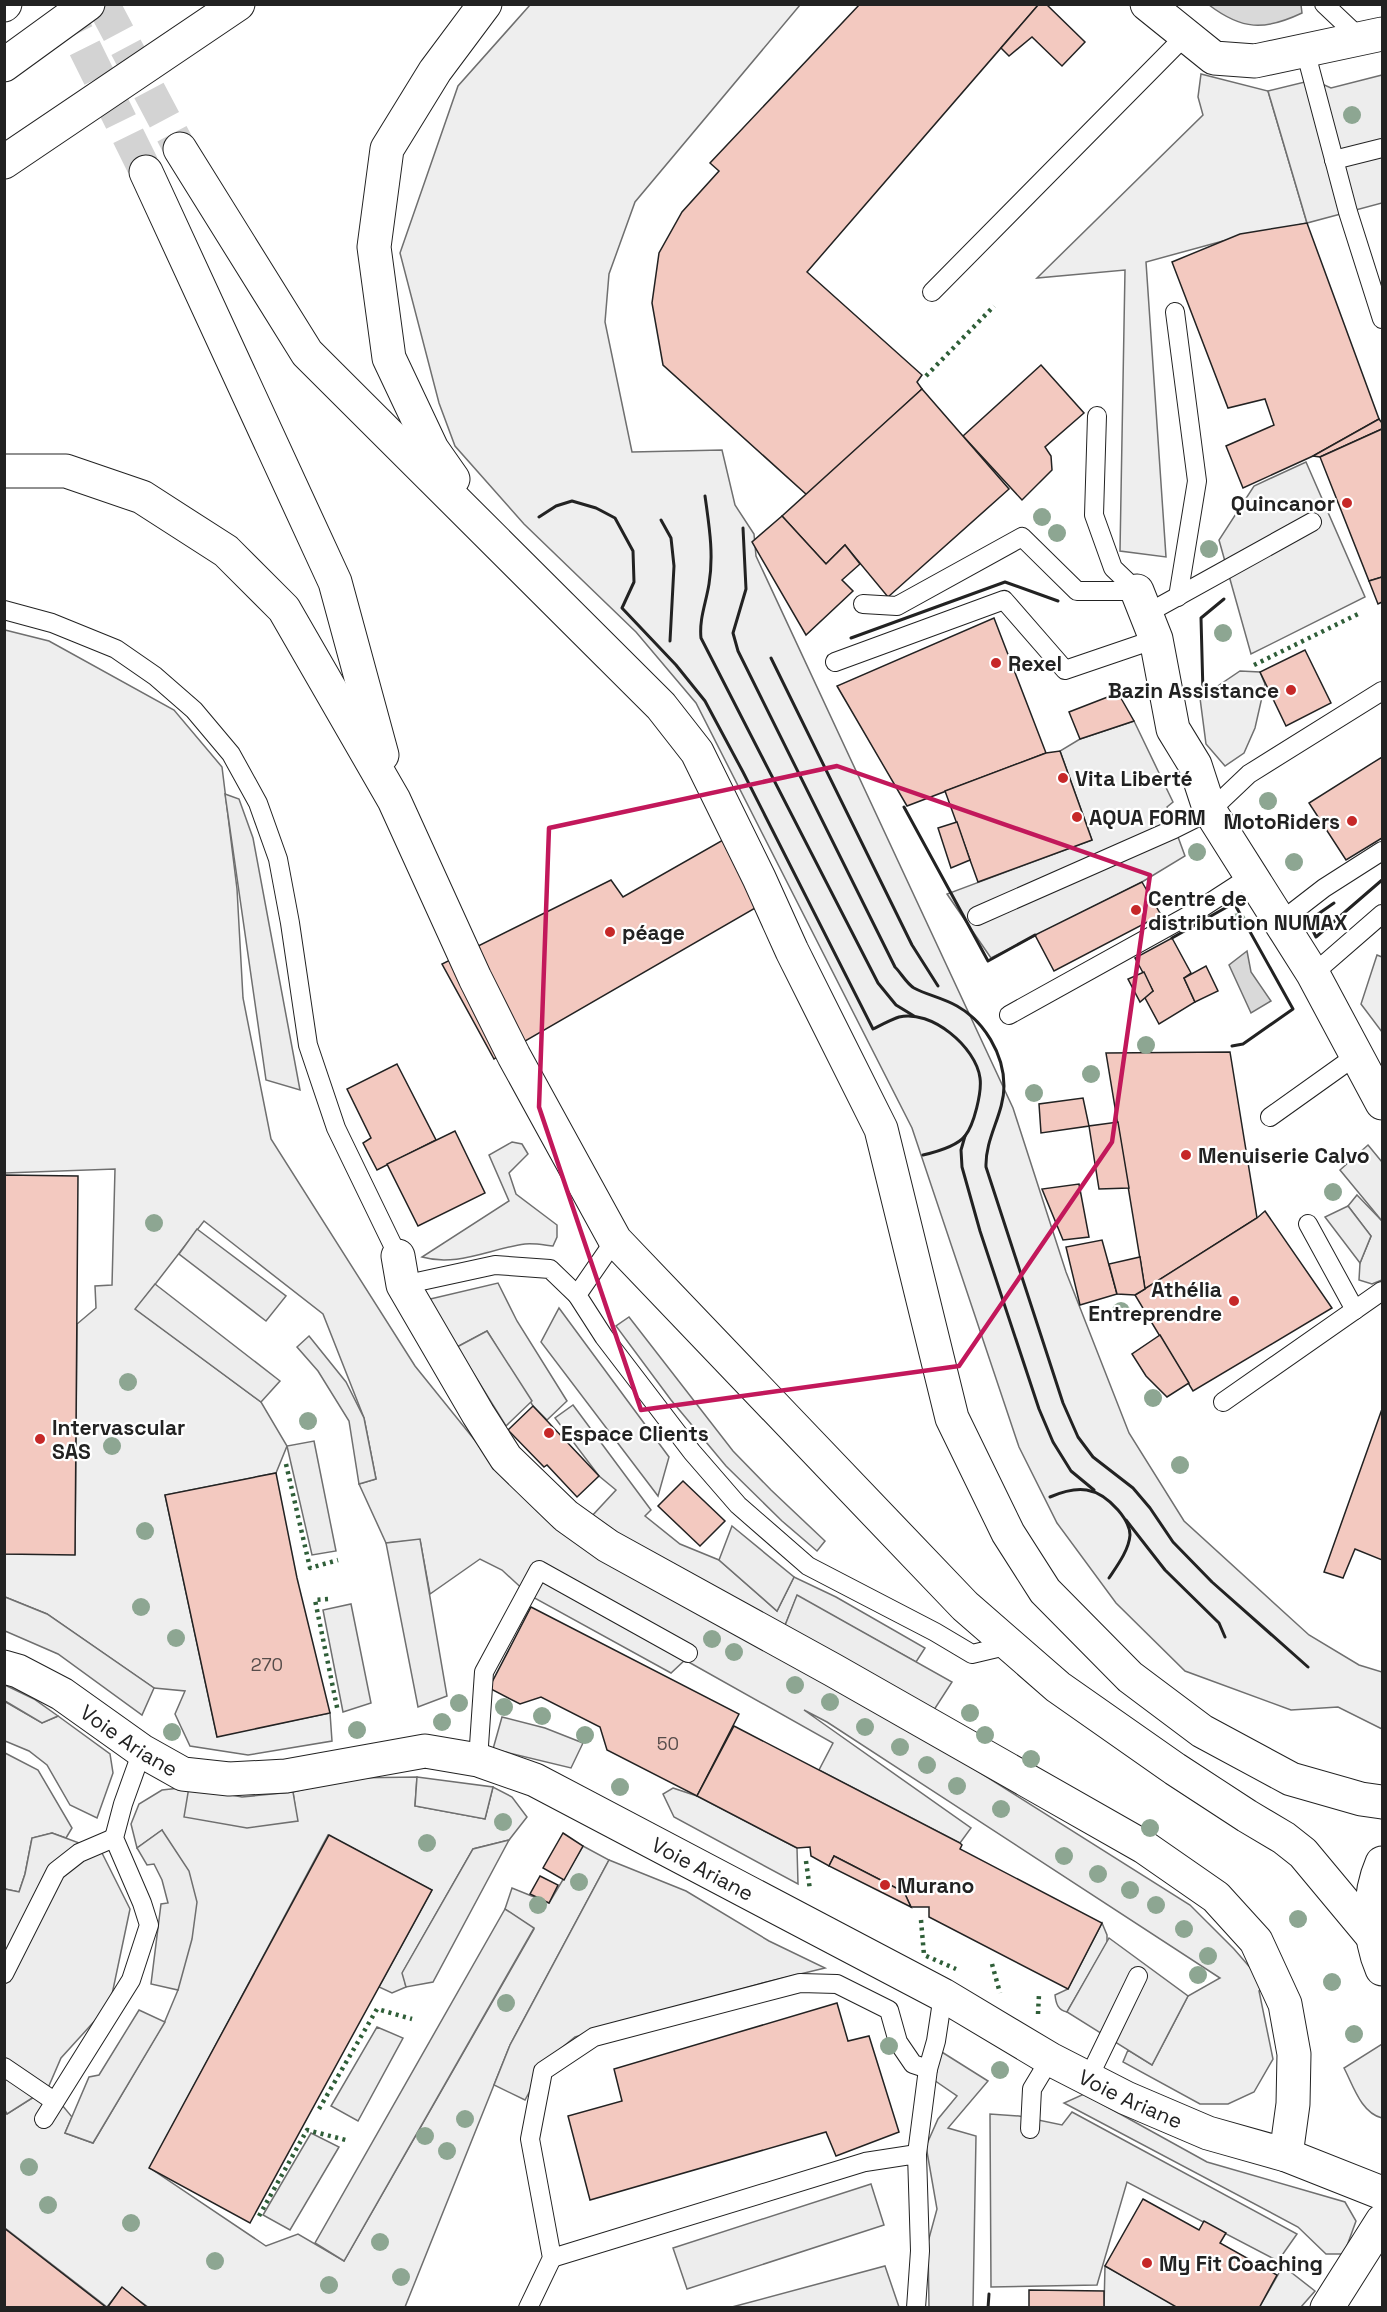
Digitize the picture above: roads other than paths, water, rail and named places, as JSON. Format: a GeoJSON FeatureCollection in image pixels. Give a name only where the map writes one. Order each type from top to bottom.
{"type":"FeatureCollection","features":[{"type":"Feature","properties":{"kind":"main road"},"geometry":{"type":"LineString","coordinates":[[4,65],[88,4]]}},
{"type":"Feature","properties":{"kind":"main road"},"geometry":{"type":"LineString","coordinates":[[4,162],[238,4]]}},
{"type":"Feature","properties":{"kind":"main road"},"geometry":{"type":"LineString","coordinates":[[485,4],[435,71],[387,149],[374,247],[389,358],[432,449],[491,536]]}},
{"type":"Feature","properties":{"kind":"main road"},"geometry":{"type":"LineString","coordinates":[[1147,4],[1214,58],[1255,61],[1372,36]]}},
{"type":"Feature","properties":{"kind":"main road"},"geometry":{"type":"LineString","coordinates":[[180,149],[307,353],[662,706],[697,752],[792,951],[881,1129],[952,1418],[1008,1533],[1045,1591],[1130,1677],[1202,1731],[1291,1779],[1361,1799],[1383,1802]]}},
{"type":"Feature","properties":{"kind":"main road"},"geometry":{"type":"LineString","coordinates":[[146,172],[335,582],[394,800]]}},
{"type":"Feature","properties":{"kind":"main road"},"geometry":{"type":"LineString","coordinates":[[4,471],[66,471],[142,496],[226,551],[284,609],[394,800],[475,978],[514,1056],[615,1240],[965,1606],[1058,1688],[1175,1769],[1284,1838],[1303,1853],[1373,1937]]}},
{"type":"Feature","properties":{"kind":"main road"},"geometry":{"type":"LineString","coordinates":[[1146,615],[1173,729],[1195,765],[1210,811],[1313,975],[1383,1103]]}},
{"type":"Feature","properties":{"kind":"main road"},"geometry":{"type":"LineString","coordinates":[[400,1271],[478,1414],[506,1458],[566,1516],[608,1546],[833,1670],[1144,1847],[1216,1897],[1256,1941],[1285,2004],[1294,2054],[1293,2104],[1286,2155]]}},
{"type":"Feature","properties":{"kind":"main road","name":"Voie Ariane"},"geometry":{"type":"LineString","coordinates":[[4,1667],[18,1671],[62,1694],[142,1751],[183,1774],[229,1779],[286,1776],[425,1751],[478,1760],[535,1780],[943,1995],[1050,2060],[1133,2102],[1208,2133],[1286,2155],[1383,2193]]}},
{"type":"Feature","properties":{"kind":"main road"},"geometry":{"type":"LineString","coordinates":[[1383,1863],[1372,1901],[1373,1937],[1383,1969]]}},
{"type":"Feature","properties":{"kind":"main road"},"geometry":{"type":"LineString","coordinates":[[1327,2307],[1383,2220]]}},
{"type":"Feature","properties":{"kind":"lane"},"geometry":{"type":"LineString","coordinates":[[1324,4],[1372,36]]}},
{"type":"Feature","properties":{"kind":"lane"},"geometry":{"type":"LineString","coordinates":[[932,292],[1186,35]]}},
{"type":"Feature","properties":{"kind":"lane"},"geometry":{"type":"LineString","coordinates":[[1305,50],[1348,212],[1383,319]]}},
{"type":"Feature","properties":{"kind":"lane"},"geometry":{"type":"LineString","coordinates":[[1334,160],[1383,148]]}},
{"type":"Feature","properties":{"kind":"lane"},"geometry":{"type":"LineString","coordinates":[[1175,312],[1197,481],[1178,597]]}},
{"type":"Feature","properties":{"kind":"lane"},"geometry":{"type":"LineString","coordinates":[[1097,416],[1094,515],[1113,567],[1146,615]]}},
{"type":"Feature","properties":{"kind":"lane"},"geometry":{"type":"LineString","coordinates":[[835,662],[1004,600],[1065,670],[1146,615],[1312,522]]}},
{"type":"Feature","properties":{"kind":"lane"},"geometry":{"type":"LineString","coordinates":[[863,604],[897,606],[1022,537],[1077,591],[1146,615]]}},
{"type":"Feature","properties":{"kind":"lane"},"geometry":{"type":"LineString","coordinates":[[4,610],[52,623],[116,649],[156,676],[194,710],[231,754],[258,803],[278,860],[291,923],[308,1045],[336,1128],[400,1271],[495,1265],[550,1269],[577,1295],[604,1337],[692,1452],[738,1505],[808,1566],[972,1654],[1010,1645]]}},
{"type":"Feature","properties":{"kind":"lane"},"geometry":{"type":"LineString","coordinates":[[977,916],[1210,811],[1249,774],[1383,690]]}},
{"type":"Feature","properties":{"kind":"lane"},"geometry":{"type":"LineString","coordinates":[[1280,922],[1324,888],[1383,851]]}},
{"type":"Feature","properties":{"kind":"lane"},"geometry":{"type":"LineString","coordinates":[[1009,1015],[1200,909],[1251,876]]}},
{"type":"Feature","properties":{"kind":"lane"},"geometry":{"type":"LineString","coordinates":[[1313,975],[1383,914]]}},
{"type":"Feature","properties":{"kind":"lane"},"geometry":{"type":"LineString","coordinates":[[1270,1118],[1357,1055]]}},
{"type":"Feature","properties":{"kind":"lane"},"geometry":{"type":"LineString","coordinates":[[1308,1224],[1355,1310]]}},
{"type":"Feature","properties":{"kind":"lane"},"geometry":{"type":"LineString","coordinates":[[577,1295],[615,1240]]}},
{"type":"Feature","properties":{"kind":"lane"},"geometry":{"type":"LineString","coordinates":[[1222,1402],[1383,1291]]}},
{"type":"Feature","properties":{"kind":"lane"},"geometry":{"type":"LineString","coordinates":[[478,1760],[484,1672],[539,1570],[688,1653]]}},
{"type":"Feature","properties":{"kind":"lane"},"geometry":{"type":"LineString","coordinates":[[44,2119],[131,1980],[149,1925],[114,1838],[123,1804],[142,1751]]}},
{"type":"Feature","properties":{"kind":"lane"},"geometry":{"type":"LineString","coordinates":[[4,1974],[56,1871],[79,1853],[114,1838]]}},
{"type":"Feature","properties":{"kind":"lane"},"geometry":{"type":"LineString","coordinates":[[1088,2079],[1138,1977]]}},
{"type":"Feature","properties":{"kind":"lane"},"geometry":{"type":"LineString","coordinates":[[528,2307],[552,2258],[530,2139],[543,2071],[594,2037],[800,1983],[837,1984],[889,2010],[898,2042],[913,2064],[928,2069]]}},
{"type":"Feature","properties":{"kind":"lane"},"geometry":{"type":"LineString","coordinates":[[916,2307],[920,2251],[917,2154],[928,2069],[936,2042],[943,1995]]}},
{"type":"Feature","properties":{"kind":"lane"},"geometry":{"type":"LineString","coordinates":[[1029,2129],[1032,2089],[1050,2060]]}},
{"type":"Feature","properties":{"kind":"lane"},"geometry":{"type":"LineString","coordinates":[[4,2067],[54,2101]]}},
{"type":"Feature","properties":{"kind":"lane"},"geometry":{"type":"LineString","coordinates":[[552,2258],[864,2162],[917,2154]]}},
{"type":"Feature","properties":{"kind":"tunnel"},"geometry":{"type":"LineString","coordinates":[[63,4],[146,172]]}},
{"type":"Feature","properties":{"kind":"tunnel"},"geometry":{"type":"LineString","coordinates":[[103,4],[180,149]]}},
{"type":"Feature","properties":{"kind":"place","name":"Quincanor"},"geometry":{"type":"Point","coordinates":[1347,503]}},
{"type":"Feature","properties":{"kind":"place","name":"Rexel"},"geometry":{"type":"Point","coordinates":[996,663]}},
{"type":"Feature","properties":{"kind":"place","name":"Bazin Assistance"},"geometry":{"type":"Point","coordinates":[1291,690]}},
{"type":"Feature","properties":{"kind":"place","name":"Vita Liberté"},"geometry":{"type":"Point","coordinates":[1063,778]}},
{"type":"Feature","properties":{"kind":"place","name":"AQUA FORM"},"geometry":{"type":"Point","coordinates":[1077,817]}},
{"type":"Feature","properties":{"kind":"place","name":"MotoRiders"},"geometry":{"type":"Point","coordinates":[1352,821]}},
{"type":"Feature","properties":{"kind":"place","name":"Centre de distribution NUMAX"},"geometry":{"type":"Point","coordinates":[1136,910]}},
{"type":"Feature","properties":{"kind":"place","name":"péage"},"geometry":{"type":"Point","coordinates":[610,932]}},
{"type":"Feature","properties":{"kind":"place","name":"Menuiserie Calvo"},"geometry":{"type":"Point","coordinates":[1186,1155]}},
{"type":"Feature","properties":{"kind":"place","name":"Athélia Entreprendre"},"geometry":{"type":"Point","coordinates":[1234,1301]}},
{"type":"Feature","properties":{"kind":"place","name":"Espace Clients"},"geometry":{"type":"Point","coordinates":[549,1433]}},
{"type":"Feature","properties":{"kind":"place","name":"Intervascular SAS"},"geometry":{"type":"Point","coordinates":[40,1439]}},
{"type":"Feature","properties":{"kind":"place","name":"Murano"},"geometry":{"type":"Point","coordinates":[885,1885]}},
{"type":"Feature","properties":{"kind":"place","name":"My Fit Coaching"},"geometry":{"type":"Point","coordinates":[1147,2263]}}]}
